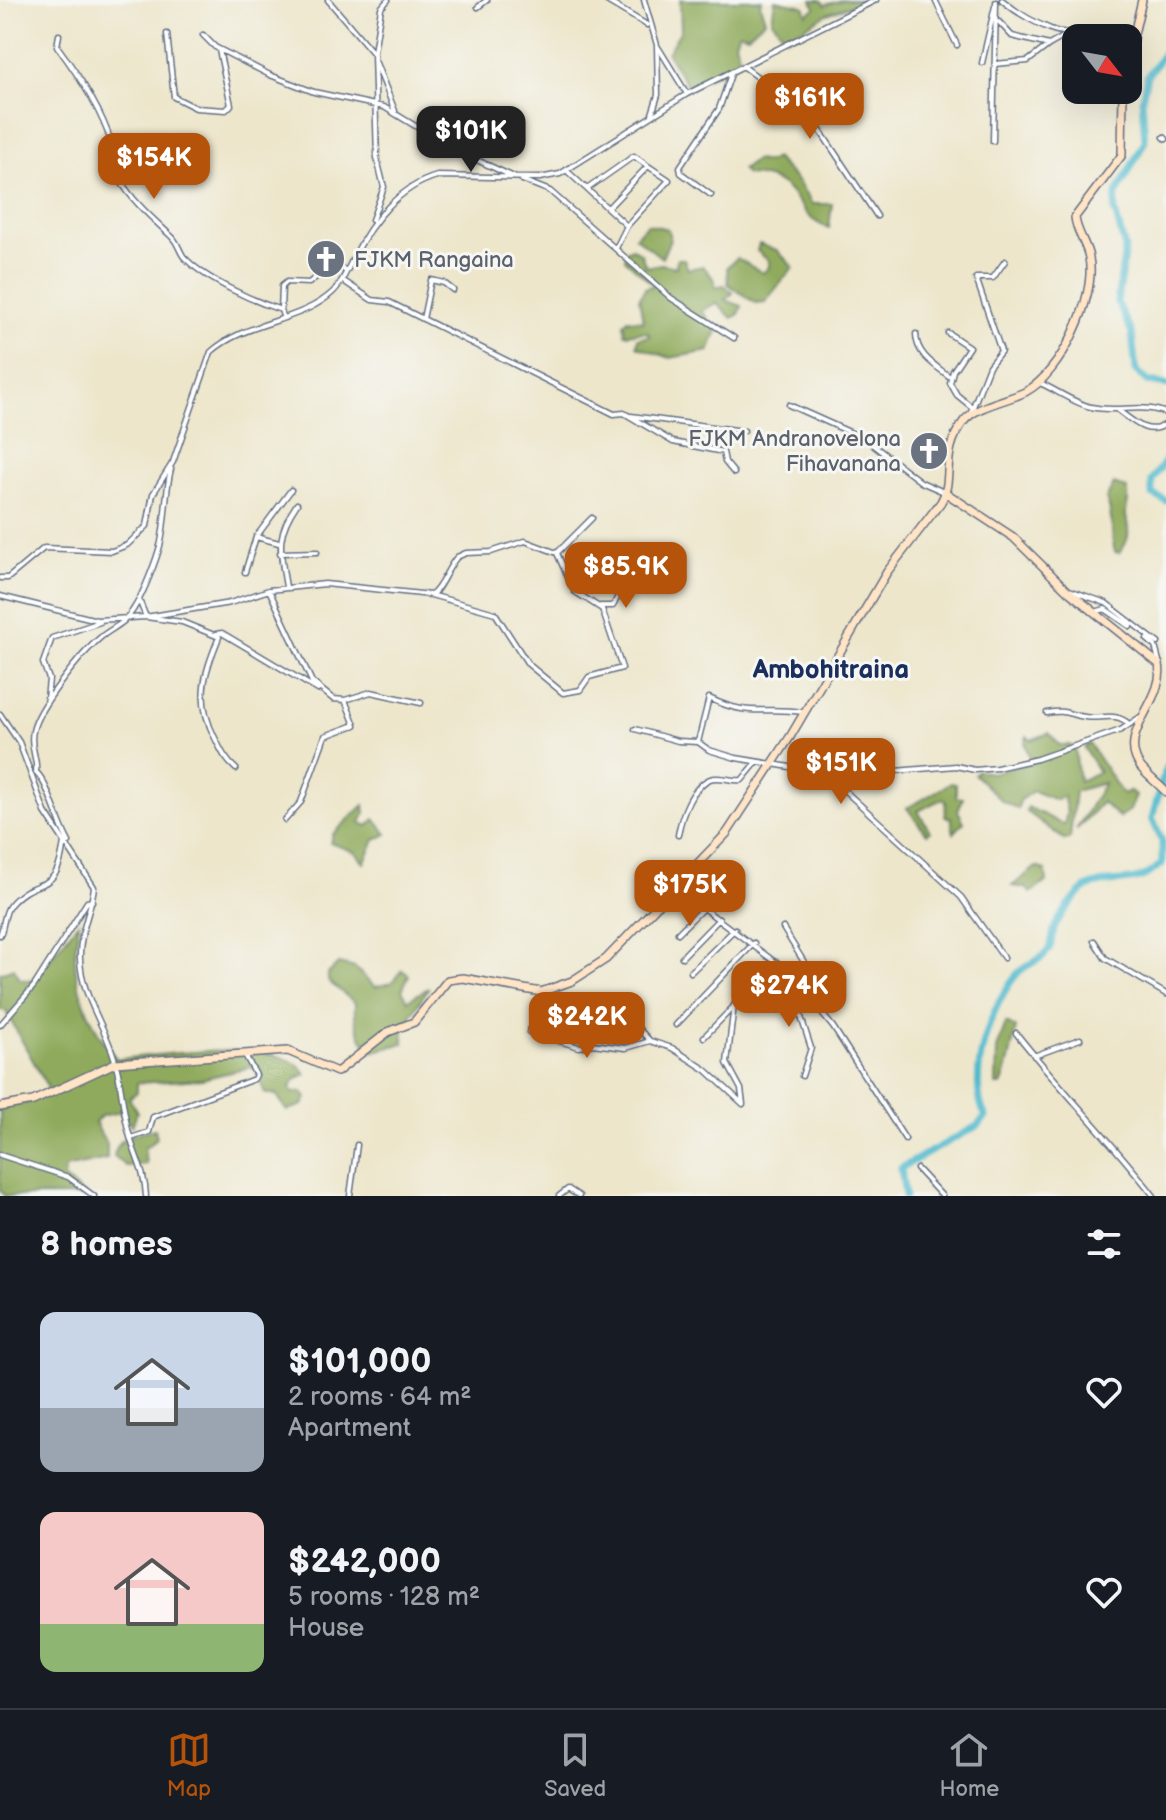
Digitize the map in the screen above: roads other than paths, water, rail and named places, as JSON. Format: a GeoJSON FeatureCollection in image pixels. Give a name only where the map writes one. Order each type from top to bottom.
{"type":"FeatureCollection","features":[{"type":"Feature","properties":{"kind":"street"},"geometry":{"type":"LineString","coordinates":[[328,0],[374,54]]}},
{"type":"Feature","properties":{"kind":"street"},"geometry":{"type":"LineString","coordinates":[[146,1196],[145,1178],[131,1139],[115,1063],[83,983],[80,957],[83,922],[94,887],[52,810],[44,779],[36,772],[38,762],[30,747],[37,714],[47,700],[102,637],[128,618],[139,600],[161,540],[164,497],[173,462],[211,352],[282,313],[319,304],[342,280],[371,222],[384,187],[377,159],[374,54],[381,8],[388,0]]}},
{"type":"Feature","properties":{"kind":"street"},"geometry":{"type":"LineString","coordinates":[[478,7],[487,0]]}},
{"type":"Feature","properties":{"kind":"street"},"geometry":{"type":"LineString","coordinates":[[605,0],[649,26]]}},
{"type":"Feature","properties":{"kind":"street"},"geometry":{"type":"LineString","coordinates":[[644,0],[649,26],[657,45],[687,94]]}},
{"type":"Feature","properties":{"kind":"street"},"geometry":{"type":"LineString","coordinates":[[371,222],[424,180],[437,176],[540,178],[566,170],[687,94],[876,0]]}},
{"type":"Feature","properties":{"kind":"street"},"geometry":{"type":"LineString","coordinates":[[935,0],[957,45]]}},
{"type":"Feature","properties":{"kind":"street"},"geometry":{"type":"LineString","coordinates":[[1002,0],[1028,19],[1062,30]]}},
{"type":"Feature","properties":{"kind":"street"},"geometry":{"type":"LineString","coordinates":[[1136,24],[1142,0]]}},
{"type":"Feature","properties":{"kind":"street"},"geometry":{"type":"LineString","coordinates":[[993,141],[998,20],[996,1]]}},
{"type":"Feature","properties":{"kind":"street"},"geometry":{"type":"LineString","coordinates":[[982,63],[996,1]]}},
{"type":"Feature","properties":{"kind":"street"},"geometry":{"type":"LineString","coordinates":[[998,20],[1012,36],[1049,45]]}},
{"type":"Feature","properties":{"kind":"street"},"geometry":{"type":"LineString","coordinates":[[167,34],[174,97],[196,108],[226,110],[231,105],[219,50]]}},
{"type":"Feature","properties":{"kind":"street"},"geometry":{"type":"LineString","coordinates":[[59,35],[57,46],[78,74],[112,143],[112,159],[118,177],[149,218],[175,240],[184,257],[241,294],[282,313]]}},
{"type":"Feature","properties":{"kind":"street"},"geometry":{"type":"LineString","coordinates":[[203,35],[219,50],[314,92],[377,104],[455,150],[550,191],[671,298],[734,338]]}},
{"type":"Feature","properties":{"kind":"street"},"geometry":{"type":"LineString","coordinates":[[995,64],[1028,61],[1062,38]]}},
{"type":"Feature","properties":{"kind":"street"},"geometry":{"type":"LineString","coordinates":[[651,116],[658,95],[657,45]]}},
{"type":"Feature","properties":{"kind":"street"},"geometry":{"type":"LineString","coordinates":[[375,62],[396,113]]}},
{"type":"Feature","properties":{"kind":"street"},"geometry":{"type":"LineString","coordinates":[[743,66],[811,117],[877,216]]}},
{"type":"Feature","properties":{"kind":"street"},"geometry":{"type":"LineString","coordinates":[[711,195],[681,173],[680,167],[719,109],[732,72]]}},
{"type":"Feature","properties":{"kind":"street"},"geometry":{"type":"LineString","coordinates":[[968,418],[1040,383],[1069,341],[1086,296],[1089,258],[1075,217],[1122,155],[1123,104]]}},
{"type":"Feature","properties":{"kind":"street"},"geometry":{"type":"LineString","coordinates":[[587,189],[634,156],[669,180],[627,226],[615,248]]}},
{"type":"Feature","properties":{"kind":"street"},"geometry":{"type":"LineString","coordinates":[[608,208],[648,166]]}},
{"type":"Feature","properties":{"kind":"street"},"geometry":{"type":"LineString","coordinates":[[566,170],[627,226]]}},
{"type":"Feature","properties":{"kind":"street"},"geometry":{"type":"LineString","coordinates":[[542,993],[572,981],[606,959],[727,833],[887,572],[946,493],[948,449],[973,408],[989,366],[1001,351],[976,278],[993,278],[1005,261]]}},
{"type":"Feature","properties":{"kind":"street"},"geometry":{"type":"LineString","coordinates":[[282,313],[282,286],[287,282],[309,283],[333,263],[346,271]]}},
{"type":"Feature","properties":{"kind":"street"},"geometry":{"type":"LineString","coordinates":[[342,280],[372,300],[389,302],[614,414],[744,431]]}},
{"type":"Feature","properties":{"kind":"street"},"geometry":{"type":"LineString","coordinates":[[423,319],[431,280],[444,283],[453,290]]}},
{"type":"Feature","properties":{"kind":"street"},"geometry":{"type":"LineString","coordinates":[[948,333],[970,350],[950,377]]}},
{"type":"Feature","properties":{"kind":"street"},"geometry":{"type":"LineString","coordinates":[[916,334],[916,341],[933,367],[950,377],[957,395],[973,408]]}},
{"type":"Feature","properties":{"kind":"street"},"geometry":{"type":"LineString","coordinates":[[1040,383],[1089,406],[1118,410],[1134,406],[1166,413]]}},
{"type":"Feature","properties":{"kind":"street"},"geometry":{"type":"LineString","coordinates":[[789,405],[865,439],[921,482],[946,493],[1013,537],[1067,590],[1159,664],[1158,689],[1134,750],[1138,763],[1166,792]]}},
{"type":"Feature","properties":{"kind":"street"},"geometry":{"type":"LineString","coordinates":[[1118,410],[1140,427],[1150,429],[1166,424]]}},
{"type":"Feature","properties":{"kind":"street"},"geometry":{"type":"LineString","coordinates":[[629,415],[673,442],[723,452],[725,462],[734,473]]}},
{"type":"Feature","properties":{"kind":"street"},"geometry":{"type":"LineString","coordinates":[[0,578],[8,578],[44,548],[112,551],[127,545],[147,526],[153,494],[173,462]]}},
{"type":"Feature","properties":{"kind":"street"},"geometry":{"type":"LineString","coordinates":[[245,572],[256,537],[291,490]]}},
{"type":"Feature","properties":{"kind":"street"},"geometry":{"type":"LineString","coordinates":[[286,587],[279,543],[283,525],[297,504]]}},
{"type":"Feature","properties":{"kind":"street"},"geometry":{"type":"LineString","coordinates":[[557,553],[592,518]]}},
{"type":"Feature","properties":{"kind":"street"},"geometry":{"type":"LineString","coordinates":[[256,537],[279,543]]}},
{"type":"Feature","properties":{"kind":"street"},"geometry":{"type":"LineString","coordinates":[[0,596],[97,620],[146,617],[230,603],[269,590],[325,584],[431,595],[495,613],[528,664],[563,693],[580,690],[589,677],[622,668],[602,609],[574,591],[557,553],[525,541],[491,552],[466,553],[447,568],[438,589],[431,595]]}},
{"type":"Feature","properties":{"kind":"street"},"geometry":{"type":"LineString","coordinates":[[280,553],[317,552]]}},
{"type":"Feature","properties":{"kind":"street"},"geometry":{"type":"LineString","coordinates":[[597,605],[613,606],[618,596],[649,569],[662,589]]}},
{"type":"Feature","properties":{"kind":"street"},"geometry":{"type":"LineString","coordinates":[[269,590],[312,682],[329,696]]}},
{"type":"Feature","properties":{"kind":"street"},"geometry":{"type":"LineString","coordinates":[[1067,590],[1106,603],[1158,643]]}},
{"type":"Feature","properties":{"kind":"street"},"geometry":{"type":"LineString","coordinates":[[139,600],[146,617]]}},
{"type":"Feature","properties":{"kind":"street"},"geometry":{"type":"LineString","coordinates":[[146,617],[182,622],[216,634],[222,633],[329,696],[345,700],[371,692],[421,703]]}},
{"type":"Feature","properties":{"kind":"street"},"geometry":{"type":"LineString","coordinates":[[47,700],[49,679],[43,656],[52,638],[114,619]]}},
{"type":"Feature","properties":{"kind":"street"},"geometry":{"type":"LineString","coordinates":[[216,634],[218,640],[210,653],[202,688],[204,718],[223,756],[236,769]]}},
{"type":"Feature","properties":{"kind":"street"},"geometry":{"type":"LineString","coordinates":[[698,742],[709,698],[750,713],[775,708],[803,712]]}},
{"type":"Feature","properties":{"kind":"street"},"geometry":{"type":"LineString","coordinates":[[285,820],[301,802],[325,736],[355,725],[345,700]]}},
{"type":"Feature","properties":{"kind":"street"},"geometry":{"type":"LineString","coordinates":[[1047,713],[1071,710],[1083,717],[1114,716],[1129,724]]}},
{"type":"Feature","properties":{"kind":"street"},"geometry":{"type":"LineString","coordinates":[[832,785],[895,771],[956,766],[975,770],[1037,759],[1129,724],[1148,712]]}},
{"type":"Feature","properties":{"kind":"street"},"geometry":{"type":"LineString","coordinates":[[0,714],[19,742],[45,812],[71,848]]}},
{"type":"Feature","properties":{"kind":"street"},"geometry":{"type":"LineString","coordinates":[[635,729],[678,741],[698,742],[709,750],[757,762],[790,767],[832,785],[875,817],[961,897],[1004,958]]}},
{"type":"Feature","properties":{"kind":"street"},"geometry":{"type":"LineString","coordinates":[[678,835],[689,800],[696,789],[711,778],[742,780],[757,762]]}},
{"type":"Feature","properties":{"kind":"street"},"geometry":{"type":"LineString","coordinates":[[0,935],[7,908],[18,897],[53,881],[62,863],[64,841]]}},
{"type":"Feature","properties":{"kind":"street"},"geometry":{"type":"LineString","coordinates":[[683,881],[703,908],[754,943],[786,970],[833,1027],[905,1139]]}},
{"type":"Feature","properties":{"kind":"street"},"geometry":{"type":"LineString","coordinates":[[0,1025],[34,986],[87,902],[92,901]]}},
{"type":"Feature","properties":{"kind":"street"},"geometry":{"type":"LineString","coordinates":[[678,933],[703,908]]}},
{"type":"Feature","properties":{"kind":"street"},"geometry":{"type":"LineString","coordinates":[[682,957],[719,919]]}},
{"type":"Feature","properties":{"kind":"street"},"geometry":{"type":"LineString","coordinates":[[783,928],[809,977]]}},
{"type":"Feature","properties":{"kind":"street"},"geometry":{"type":"LineString","coordinates":[[691,972],[735,929]]}},
{"type":"Feature","properties":{"kind":"street"},"geometry":{"type":"LineString","coordinates":[[1094,941],[1105,958],[1166,994]]}},
{"type":"Feature","properties":{"kind":"street"},"geometry":{"type":"LineString","coordinates":[[676,1025],[754,943]]}},
{"type":"Feature","properties":{"kind":"street"},"geometry":{"type":"LineString","coordinates":[[704,1037],[777,962]]}},
{"type":"Feature","properties":{"kind":"street"},"geometry":{"type":"LineString","coordinates":[[786,970],[811,1048],[802,1076]]}},
{"type":"Feature","properties":{"kind":"street"},"geometry":{"type":"LineString","coordinates":[[0,1107],[33,1101],[115,1063],[288,1051],[337,1072],[388,1032],[414,1022],[448,980],[463,978],[542,993],[606,1020],[636,1026],[650,1041],[695,1061],[743,1104],[741,1089],[727,1063],[734,1005]]}},
{"type":"Feature","properties":{"kind":"street"},"geometry":{"type":"LineString","coordinates":[[542,993],[545,1000],[529,1032],[579,1047],[592,1044],[626,1048],[650,1041]]}},
{"type":"Feature","properties":{"kind":"street"},"geometry":{"type":"LineString","coordinates":[[1016,1033],[1065,1095],[1098,1125],[1154,1196]]}},
{"type":"Feature","properties":{"kind":"street"},"geometry":{"type":"LineString","coordinates":[[1034,1056],[1080,1039]]}},
{"type":"Feature","properties":{"kind":"street"},"geometry":{"type":"LineString","coordinates":[[131,1139],[149,1132],[153,1117],[254,1079],[256,1075],[245,1055]]}},
{"type":"Feature","properties":{"kind":"street"},"geometry":{"type":"LineString","coordinates":[[350,1196],[357,1145]]}},
{"type":"Feature","properties":{"kind":"street"},"geometry":{"type":"LineString","coordinates":[[0,1155],[68,1177],[94,1196]]}},
{"type":"Feature","properties":{"kind":"street"},"geometry":{"type":"LineString","coordinates":[[917,1169],[942,1196]]}},
{"type":"Feature","properties":{"kind":"street"},"geometry":{"type":"LineString","coordinates":[[559,1196],[568,1189],[579,1196]]}},
{"type":"Feature","properties":{"kind":"waterway"},"geometry":{"type":"LineString","coordinates":[[1166,50],[1147,76],[1142,99],[1145,141],[1116,195],[1115,211],[1125,248],[1117,302],[1132,333],[1136,371],[1149,382],[1166,385]]}},
{"type":"Feature","properties":{"kind":"waterway"},"geometry":{"type":"LineString","coordinates":[[1166,460],[1152,480],[1152,494],[1166,501]]}},
{"type":"Feature","properties":{"kind":"waterway"},"geometry":{"type":"LineString","coordinates":[[905,1196],[901,1168],[977,1126],[986,1117],[978,1083],[990,1022],[1018,973],[1047,952],[1054,929],[1068,906],[1088,887],[1135,879],[1162,864],[1162,841],[1152,818],[1166,767]]}},
{"type":"Feature","properties":{"kind":"place","name":"FJKM Rangaina"},"geometry":{"type":"Point","coordinates":[326,259]}},
{"type":"Feature","properties":{"kind":"place","name":"FJKM Andranovelona Fihavanana"},"geometry":{"type":"Point","coordinates":[929,451]}},
{"type":"Feature","properties":{"kind":"district","name":"Ambohitraina"},"geometry":{"type":"Point","coordinates":[831,669]}}]}
